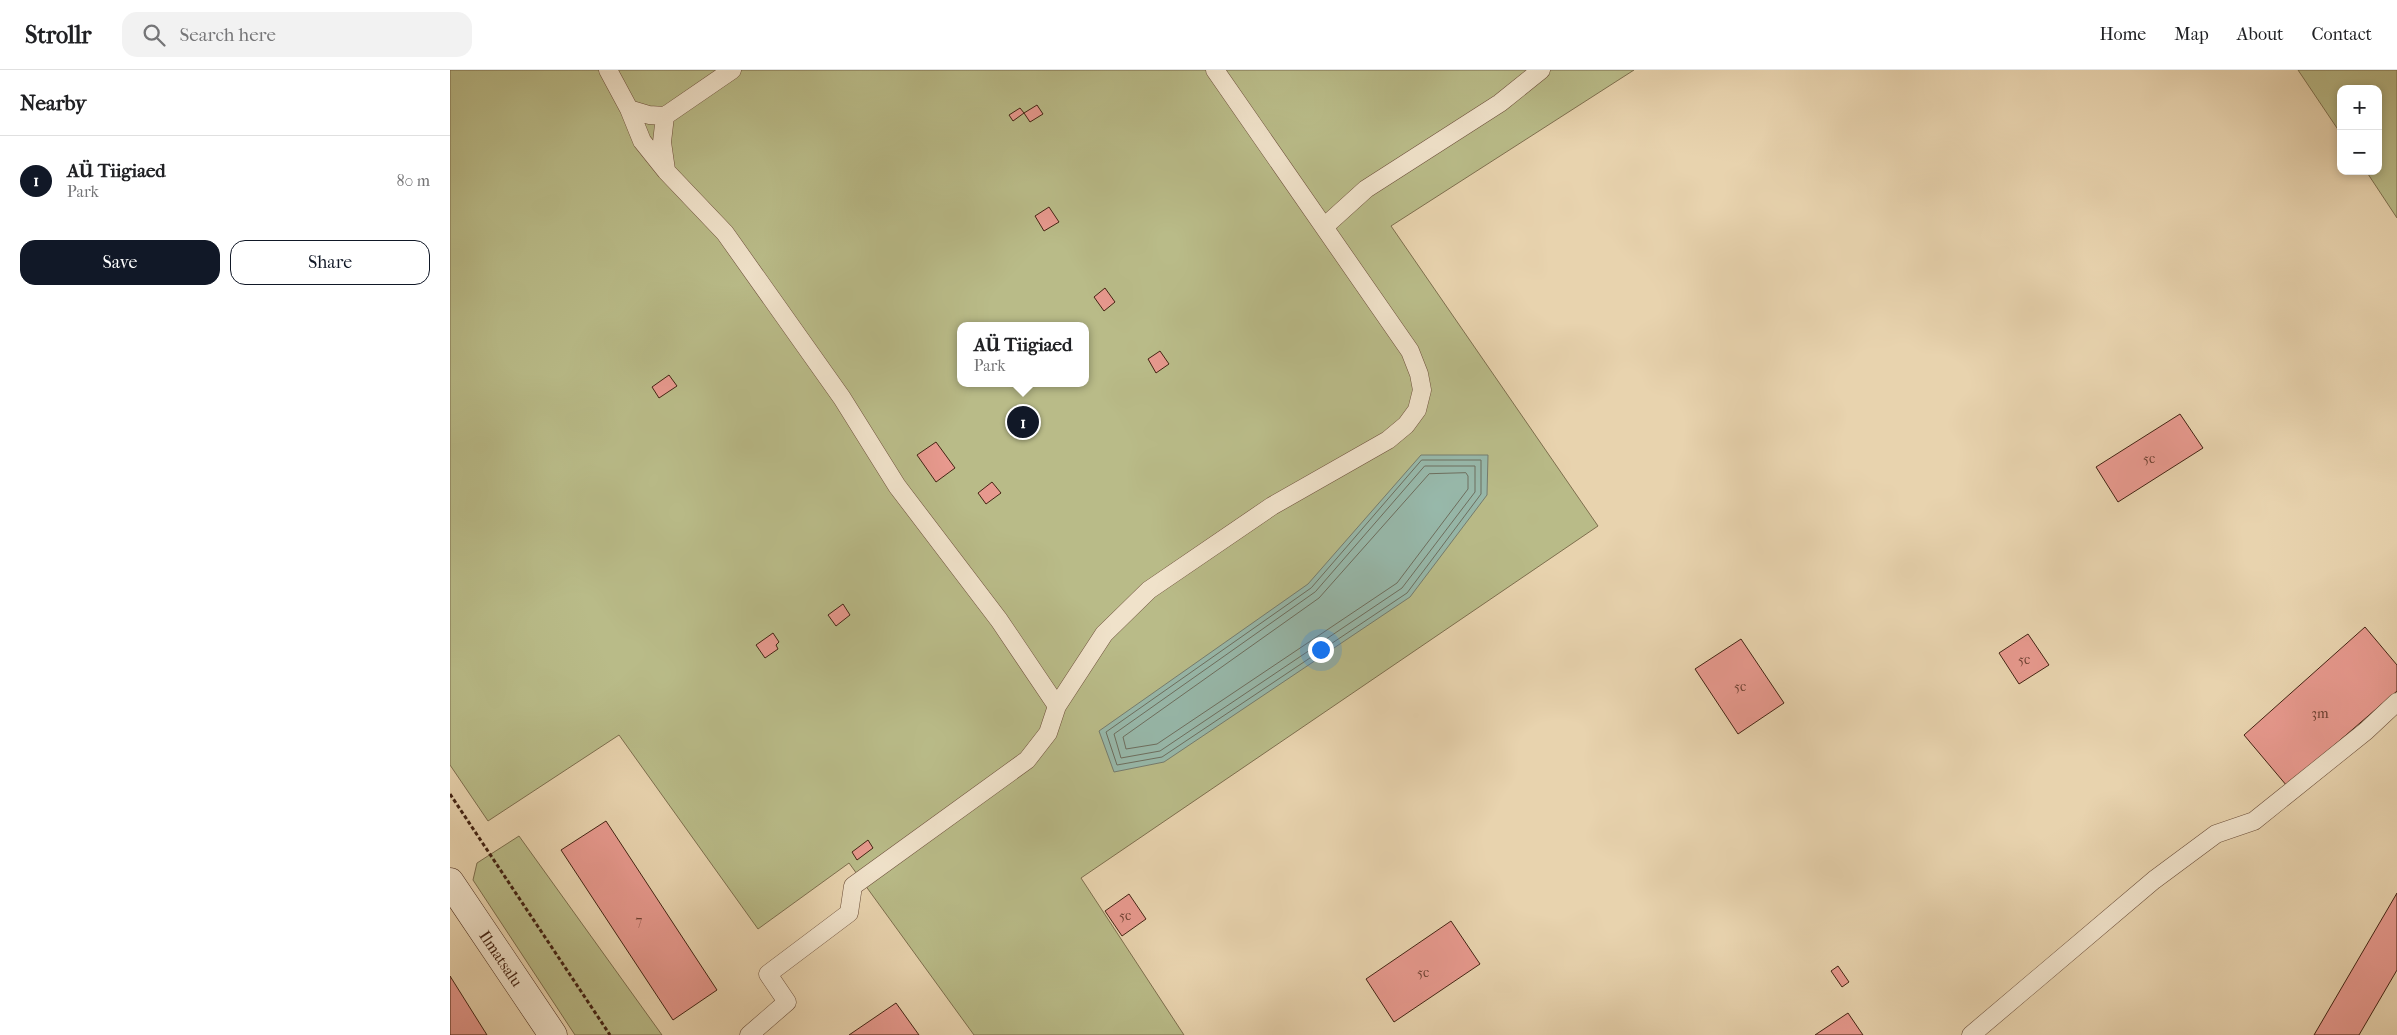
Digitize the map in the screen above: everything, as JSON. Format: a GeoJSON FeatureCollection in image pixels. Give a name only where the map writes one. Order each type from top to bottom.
{"type":"FeatureCollection","features":[{"type":"Feature","properties":{"kind":"street","name":"Ilmatsalu"},"geometry":{"type":"LineString","coordinates":[[450,882],[553,1035]]}},
{"type":"Feature","properties":{"kind":"lane"},"geometry":{"type":"LineString","coordinates":[[608,70],[629,110],[642,142],[725,233],[842,398],[897,486],[1000,620],[1057,706]]}},
{"type":"Feature","properties":{"kind":"lane"},"geometry":{"type":"LineString","coordinates":[[629,110],[649,116],[665,116],[732,70]]}},
{"type":"Feature","properties":{"kind":"lane"},"geometry":{"type":"LineString","coordinates":[[749,1035],[787,1002],[768,974],[849,913],[853,886],[1027,760],[1048,732],[1057,706],[1104,634],[1149,590],[1272,506],[1388,440],[1406,425],[1417,410],[1422,390],[1419,374],[1410,351],[1215,70]]}},
{"type":"Feature","properties":{"kind":"lane"},"geometry":{"type":"LineString","coordinates":[[1324,227],[1366,189],[1500,103],[1541,70]]}},
{"type":"Feature","properties":{"kind":"lane"},"geometry":{"type":"LineString","coordinates":[[665,116],[662,142],[666,170]]}},
{"type":"Feature","properties":{"kind":"lane"},"geometry":{"type":"LineString","coordinates":[[1971,1035],[2154,880],[2216,834],[2254,821],[2366,731],[2397,702]]}},
{"type":"Feature","properties":{"kind":"path"},"geometry":{"type":"LineString","coordinates":[[450,794],[610,1035]]}},
{"type":"Feature","properties":{"kind":"green space"},"geometry":{"type":"Polygon","coordinates":[[[450,70],[1634,70],[1391,226],[1598,526],[1081,878],[1184,1035],[974,1035],[849,863],[758,929],[619,735],[488,821],[450,765],[450,70]]]}},
{"type":"Feature","properties":{"kind":"green space"},"geometry":{"type":"Polygon","coordinates":[[[2298,70],[2397,70],[2397,218],[2369,175],[2382,175],[2382,85],[2337,85],[2337,128],[2298,70]]]}},
{"type":"Feature","properties":{"kind":"green space"},"geometry":{"type":"Polygon","coordinates":[[[519,836],[662,1035],[575,1035],[473,880],[477,863],[519,836]]]}},
{"type":"Feature","properties":{"kind":"water"},"geometry":{"type":"Polygon","coordinates":[[[1421,455],[1488,455],[1487,495],[1410,597],[1164,762],[1114,772],[1099,731],[1308,584],[1421,455]]]}},
{"type":"Feature","properties":{"kind":"building"},"geometry":{"type":"Polygon","coordinates":[[[1037,105],[1043,114],[1030,122],[1024,113],[1037,105]]]}},
{"type":"Feature","properties":{"kind":"building"},"geometry":{"type":"Polygon","coordinates":[[[1020,108],[1024,113],[1013,121],[1009,115],[1020,108]]]}},
{"type":"Feature","properties":{"kind":"building"},"geometry":{"type":"Polygon","coordinates":[[[1049,207],[1059,222],[1044,231],[1035,216],[1049,207]]]}},
{"type":"Feature","properties":{"kind":"building"},"geometry":{"type":"Polygon","coordinates":[[[1105,288],[1115,302],[1104,311],[1094,297],[1105,288]]]}},
{"type":"Feature","properties":{"kind":"building"},"geometry":{"type":"Polygon","coordinates":[[[1160,351],[1169,364],[1156,373],[1148,359],[1160,351]]]}},
{"type":"Feature","properties":{"kind":"building"},"geometry":{"type":"Polygon","coordinates":[[[669,375],[677,386],[659,398],[652,387],[669,375]]]}},
{"type":"Feature","properties":{"kind":"building"},"geometry":{"type":"Polygon","coordinates":[[[2180,414],[2203,448],[2118,502],[2096,467],[2180,414]]]}},
{"type":"Feature","properties":{"kind":"building"},"geometry":{"type":"Polygon","coordinates":[[[936,442],[955,468],[936,482],[917,455],[936,442]]]}},
{"type":"Feature","properties":{"kind":"building"},"geometry":{"type":"Polygon","coordinates":[[[992,482],[1001,493],[986,504],[978,493],[992,482]]]}},
{"type":"Feature","properties":{"kind":"building"},"geometry":{"type":"Polygon","coordinates":[[[843,604],[850,615],[836,626],[828,615],[843,604]]]}},
{"type":"Feature","properties":{"kind":"building"},"geometry":{"type":"Polygon","coordinates":[[[2365,627],[2397,665],[2397,691],[2287,786],[2244,735],[2365,627]]]}},
{"type":"Feature","properties":{"kind":"building"},"geometry":{"type":"Polygon","coordinates":[[[773,633],[779,642],[776,645],[778,649],[765,658],[756,645],[773,633]]]}},
{"type":"Feature","properties":{"kind":"building"},"geometry":{"type":"Polygon","coordinates":[[[2028,634],[2049,665],[2019,684],[1999,653],[2028,634]]]}},
{"type":"Feature","properties":{"kind":"building"},"geometry":{"type":"Polygon","coordinates":[[[1741,639],[1784,703],[1738,734],[1695,669],[1741,639]]]}},
{"type":"Feature","properties":{"kind":"building"},"geometry":{"type":"Polygon","coordinates":[[[606,821],[717,990],[673,1020],[561,850],[606,821]]]}},
{"type":"Feature","properties":{"kind":"building"},"geometry":{"type":"Polygon","coordinates":[[[868,840],[873,848],[857,860],[852,852],[868,840]]]}},
{"type":"Feature","properties":{"kind":"building"},"geometry":{"type":"Polygon","coordinates":[[[2397,893],[2397,970],[2359,1035],[2314,1035],[2397,893]]]}},
{"type":"Feature","properties":{"kind":"building"},"geometry":{"type":"Polygon","coordinates":[[[1129,894],[1146,919],[1122,936],[1105,911],[1129,894]]]}},
{"type":"Feature","properties":{"kind":"building"},"geometry":{"type":"Polygon","coordinates":[[[1451,921],[1480,964],[1394,1022],[1366,979],[1451,921]]]}},
{"type":"Feature","properties":{"kind":"building"},"geometry":{"type":"Polygon","coordinates":[[[1838,966],[1849,982],[1842,987],[1831,971],[1838,966]]]}},
{"type":"Feature","properties":{"kind":"building"},"geometry":{"type":"Polygon","coordinates":[[[450,976],[487,1035],[450,1035],[450,976]]]}},
{"type":"Feature","properties":{"kind":"building"},"geometry":{"type":"Polygon","coordinates":[[[896,1003],[919,1035],[849,1035],[896,1003]]]}},
{"type":"Feature","properties":{"kind":"building"},"geometry":{"type":"Polygon","coordinates":[[[1848,1013],[1863,1035],[1815,1035],[1848,1013]]]}},
{"type":"Feature","properties":{"kind":"place","name":"AÜ Tiigiaed"},"geometry":{"type":"Point","coordinates":[1023,422]}}]}
